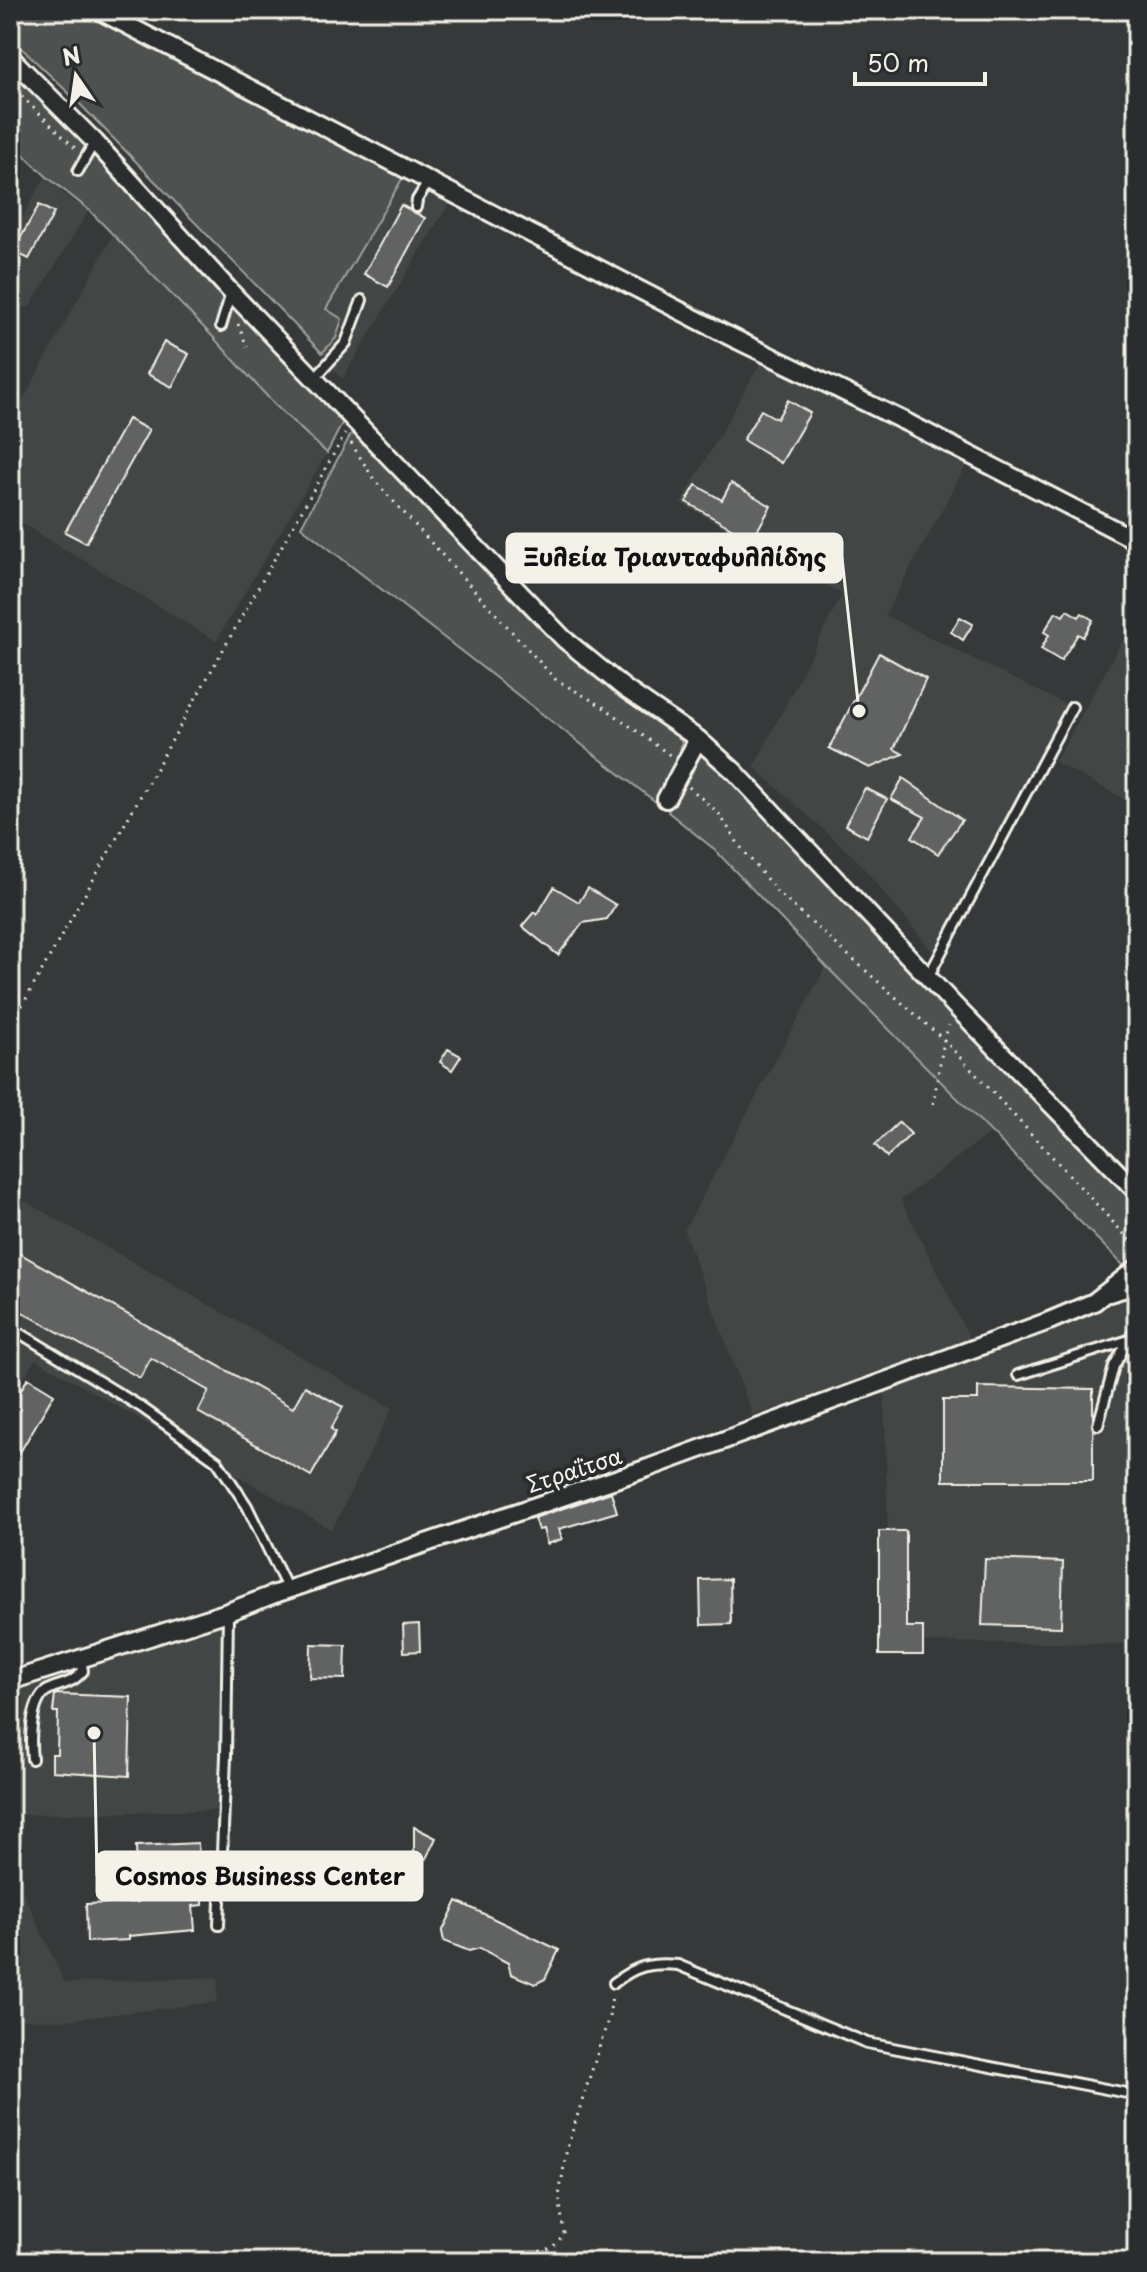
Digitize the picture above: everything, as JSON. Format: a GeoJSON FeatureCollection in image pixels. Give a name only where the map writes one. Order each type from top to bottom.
{"type":"FeatureCollection","features":[{"type":"Feature","properties":{"kind":"street"},"geometry":{"type":"LineString","coordinates":[[98,10],[428,182],[1137,541]]}},
{"type":"Feature","properties":{"kind":"street"},"geometry":{"type":"LineString","coordinates":[[10,57],[95,142],[314,379],[349,427],[573,647],[624,688],[698,739],[734,771],[928,978],[1137,1192]]}},
{"type":"Feature","properties":{"kind":"street"},"geometry":{"type":"LineString","coordinates":[[666,799],[698,739]]}},
{"type":"Feature","properties":{"kind":"street","name":"Στραΐτσα"},"geometry":{"type":"LineString","coordinates":[[10,1681],[228,1612],[648,1468],[1049,1321],[1094,1302],[1137,1268]]}},
{"type":"Feature","properties":{"kind":"lane"},"geometry":{"type":"LineString","coordinates":[[78,171],[95,142]]}},
{"type":"Feature","properties":{"kind":"lane"},"geometry":{"type":"LineString","coordinates":[[416,207],[428,182]]}},
{"type":"Feature","properties":{"kind":"lane"},"geometry":{"type":"LineString","coordinates":[[221,326],[231,292]]}},
{"type":"Feature","properties":{"kind":"lane"},"geometry":{"type":"LineString","coordinates":[[314,379],[346,343],[362,300]]}},
{"type":"Feature","properties":{"kind":"lane"},"geometry":{"type":"LineString","coordinates":[[928,978],[1072,707]]}},
{"type":"Feature","properties":{"kind":"lane"},"geometry":{"type":"LineString","coordinates":[[1094,1302],[1137,1289]]}},
{"type":"Feature","properties":{"kind":"lane"},"geometry":{"type":"LineString","coordinates":[[1098,1425],[1114,1366],[1137,1326]]}},
{"type":"Feature","properties":{"kind":"lane"},"geometry":{"type":"LineString","coordinates":[[10,1327],[141,1407],[217,1461],[247,1506],[288,1590]]}},
{"type":"Feature","properties":{"kind":"lane"},"geometry":{"type":"LineString","coordinates":[[1018,1375],[1129,1340]]}},
{"type":"Feature","properties":{"kind":"lane"},"geometry":{"type":"LineString","coordinates":[[219,1925],[228,1612]]}},
{"type":"Feature","properties":{"kind":"lane"},"geometry":{"type":"LineString","coordinates":[[32,1759],[30,1734],[40,1702],[46,1692],[74,1681],[83,1671],[81,1658]]}},
{"type":"Feature","properties":{"kind":"lane"},"geometry":{"type":"LineString","coordinates":[[614,1983],[629,1971],[653,1963],[678,1965],[867,2043],[1137,2095]]}},
{"type":"Feature","properties":{"kind":"path"},"geometry":{"type":"LineString","coordinates":[[349,427],[375,481],[555,679],[605,708],[681,771],[720,815],[739,845],[777,892],[944,1040],[1137,1248]]}},
{"type":"Feature","properties":{"kind":"path"},"geometry":{"type":"LineString","coordinates":[[10,1027],[349,427]]}},
{"type":"Feature","properties":{"kind":"path"},"geometry":{"type":"LineString","coordinates":[[933,1104],[944,1040]]}},
{"type":"Feature","properties":{"kind":"path"},"geometry":{"type":"LineString","coordinates":[[501,2262],[552,2248],[564,2234],[559,2196],[567,2148],[609,2017],[614,1983]]}},
{"type":"Feature","properties":{"kind":"shaded area"},"geometry":{"type":"Polygon","coordinates":[[[10,10],[104,10],[408,169],[326,309],[342,319],[336,338],[322,353],[77,101],[10,37],[10,10]]]}},
{"type":"Feature","properties":{"kind":"shaded area"},"geometry":{"type":"Polygon","coordinates":[[[10,58],[348,412],[327,453],[275,405],[89,210],[10,142],[10,58]]]}},
{"type":"Feature","properties":{"kind":"shaded area"},"geometry":{"type":"Polygon","coordinates":[[[408,169],[455,194],[342,379],[322,353],[336,338],[326,309],[408,169]]]}},
{"type":"Feature","properties":{"kind":"shaded area"},"geometry":{"type":"Polygon","coordinates":[[[46,176],[67,197],[89,210],[29,308],[10,305],[10,238],[46,176]]]}},
{"type":"Feature","properties":{"kind":"shaded area"},"geometry":{"type":"Polygon","coordinates":[[[113,235],[327,453],[216,641],[10,516],[10,424],[113,235]]]}},
{"type":"Feature","properties":{"kind":"shaded area"},"geometry":{"type":"Polygon","coordinates":[[[766,353],[970,458],[885,615],[1067,705],[934,953],[856,859],[754,767],[842,594],[681,503],[766,353]]]}},
{"type":"Feature","properties":{"kind":"shaded area"},"geometry":{"type":"Polygon","coordinates":[[[357,423],[560,639],[683,733],[679,758],[657,803],[301,527],[357,423]]]}},
{"type":"Feature","properties":{"kind":"shaded area"},"geometry":{"type":"Polygon","coordinates":[[[1137,615],[1137,806],[1055,762],[1137,615]]]}},
{"type":"Feature","properties":{"kind":"shaded area"},"geometry":{"type":"Polygon","coordinates":[[[696,744],[761,801],[1137,1200],[1137,1259],[1126,1268],[714,849],[668,812],[681,787],[696,744]]]}},
{"type":"Feature","properties":{"kind":"shaded area"},"geometry":{"type":"Polygon","coordinates":[[[826,966],[991,1132],[901,1200],[970,1339],[753,1416],[684,1231],[826,966]]]}},
{"type":"Feature","properties":{"kind":"shaded area"},"geometry":{"type":"Polygon","coordinates":[[[10,1193],[392,1408],[332,1530],[35,1359],[10,1400],[10,1193]]]}},
{"type":"Feature","properties":{"kind":"shaded area"},"geometry":{"type":"Polygon","coordinates":[[[1137,1297],[1137,1644],[891,1642],[884,1390],[1137,1297]]]}},
{"type":"Feature","properties":{"kind":"shaded area"},"geometry":{"type":"Polygon","coordinates":[[[219,1618],[225,1635],[222,1810],[17,1815],[15,1875],[65,1983],[218,1977],[217,2002],[65,2020],[10,2019],[10,1682],[219,1618]]]}},
{"type":"Feature","properties":{"kind":"building"},"geometry":{"type":"Polygon","coordinates":[[[39,205],[54,213],[29,259],[13,251],[39,205]]]}},
{"type":"Feature","properties":{"kind":"building"},"geometry":{"type":"Polygon","coordinates":[[[401,205],[425,218],[388,287],[364,274],[401,205]]]}},
{"type":"Feature","properties":{"kind":"building"},"geometry":{"type":"Polygon","coordinates":[[[164,342],[189,354],[172,387],[147,374],[164,342]]]}},
{"type":"Feature","properties":{"kind":"building"},"geometry":{"type":"Polygon","coordinates":[[[788,400],[810,413],[781,463],[743,440],[761,410],[777,419],[788,400]]]}},
{"type":"Feature","properties":{"kind":"building"},"geometry":{"type":"Polygon","coordinates":[[[128,419],[149,430],[86,543],[65,532],[128,419]]]}},
{"type":"Feature","properties":{"kind":"building"},"geometry":{"type":"Polygon","coordinates":[[[731,483],[771,506],[752,540],[686,502],[696,485],[722,500],[731,483]]]}},
{"type":"Feature","properties":{"kind":"building"},"geometry":{"type":"Polygon","coordinates":[[[1067,610],[1079,617],[1082,613],[1093,620],[1083,637],[1078,634],[1061,661],[1041,649],[1049,635],[1044,632],[1056,612],[1063,616],[1067,610]]]}},
{"type":"Feature","properties":{"kind":"building"},"geometry":{"type":"Polygon","coordinates":[[[960,617],[973,624],[963,640],[951,632],[960,617]]]}},
{"type":"Feature","properties":{"kind":"building"},"geometry":{"type":"Polygon","coordinates":[[[879,653],[926,679],[894,749],[903,754],[870,768],[829,748],[879,653]]]}},
{"type":"Feature","properties":{"kind":"building"},"geometry":{"type":"Polygon","coordinates":[[[903,778],[962,820],[938,854],[912,837],[925,817],[891,799],[903,778]]]}},
{"type":"Feature","properties":{"kind":"building"},"geometry":{"type":"Polygon","coordinates":[[[865,788],[887,799],[867,837],[845,825],[865,788]]]}},
{"type":"Feature","properties":{"kind":"building"},"geometry":{"type":"Polygon","coordinates":[[[554,887],[579,902],[588,888],[616,905],[607,919],[583,923],[558,955],[522,926],[534,912],[537,915],[554,887]]]}},
{"type":"Feature","properties":{"kind":"building"},"geometry":{"type":"Polygon","coordinates":[[[448,1049],[461,1056],[452,1070],[440,1062],[448,1049]]]}},
{"type":"Feature","properties":{"kind":"building"},"geometry":{"type":"Polygon","coordinates":[[[899,1122],[911,1134],[887,1157],[875,1145],[899,1122]]]}},
{"type":"Feature","properties":{"kind":"building"},"geometry":{"type":"Polygon","coordinates":[[[10,1248],[293,1408],[305,1386],[343,1407],[331,1429],[336,1432],[311,1476],[198,1412],[209,1391],[151,1358],[140,1378],[10,1305],[10,1248]]]}},
{"type":"Feature","properties":{"kind":"building"},"geometry":{"type":"Polygon","coordinates":[[[28,1378],[54,1394],[19,1454],[10,1449],[10,1409],[28,1378]]]}},
{"type":"Feature","properties":{"kind":"building"},"geometry":{"type":"Polygon","coordinates":[[[978,1387],[1093,1389],[1093,1481],[943,1481],[943,1400],[978,1400],[978,1387]]]}},
{"type":"Feature","properties":{"kind":"building"},"geometry":{"type":"Polygon","coordinates":[[[611,1492],[617,1512],[559,1529],[562,1539],[547,1544],[543,1529],[538,1530],[534,1518],[611,1492]]]}},
{"type":"Feature","properties":{"kind":"building"},"geometry":{"type":"Polygon","coordinates":[[[879,1531],[906,1531],[906,1627],[923,1627],[923,1655],[879,1655],[879,1531]]]}},
{"type":"Feature","properties":{"kind":"building"},"geometry":{"type":"Polygon","coordinates":[[[985,1559],[1063,1562],[1061,1627],[982,1625],[985,1559]]]}},
{"type":"Feature","properties":{"kind":"building"},"geometry":{"type":"Polygon","coordinates":[[[730,1579],[731,1624],[701,1625],[700,1580],[730,1579]]]}},
{"type":"Feature","properties":{"kind":"building"},"geometry":{"type":"Polygon","coordinates":[[[419,1624],[420,1651],[404,1652],[403,1625],[419,1624]]]}},
{"type":"Feature","properties":{"kind":"building"},"geometry":{"type":"Polygon","coordinates":[[[311,1644],[346,1645],[345,1679],[310,1678],[311,1644]]]}},
{"type":"Feature","properties":{"kind":"building"},"geometry":{"type":"Polygon","coordinates":[[[55,1694],[131,1697],[129,1776],[52,1771],[52,1754],[57,1754],[58,1712],[53,1712],[55,1694]]]}},
{"type":"Feature","properties":{"kind":"building"},"geometry":{"type":"Polygon","coordinates":[[[414,1827],[436,1838],[426,1859],[414,1853],[414,1827]]]}},
{"type":"Feature","properties":{"kind":"building"},"geometry":{"type":"Polygon","coordinates":[[[198,1843],[199,1857],[185,1858],[187,1890],[203,1889],[203,1905],[193,1906],[195,1930],[129,1936],[129,1940],[87,1942],[86,1904],[138,1902],[136,1846],[198,1843]]]}},
{"type":"Feature","properties":{"kind":"building"},"geometry":{"type":"Polygon","coordinates":[[[457,1901],[559,1950],[545,1979],[535,1984],[511,1974],[508,1963],[480,1948],[469,1951],[444,1941],[442,1932],[457,1901]]]}},
{"type":"Feature","properties":{"kind":"place","name":"Ξυλεία Τριανταφυλλίδης"},"geometry":{"type":"Point","coordinates":[859,711]}},
{"type":"Feature","properties":{"kind":"place","name":"Cosmos Business Center"},"geometry":{"type":"Point","coordinates":[94,1733]}}]}
